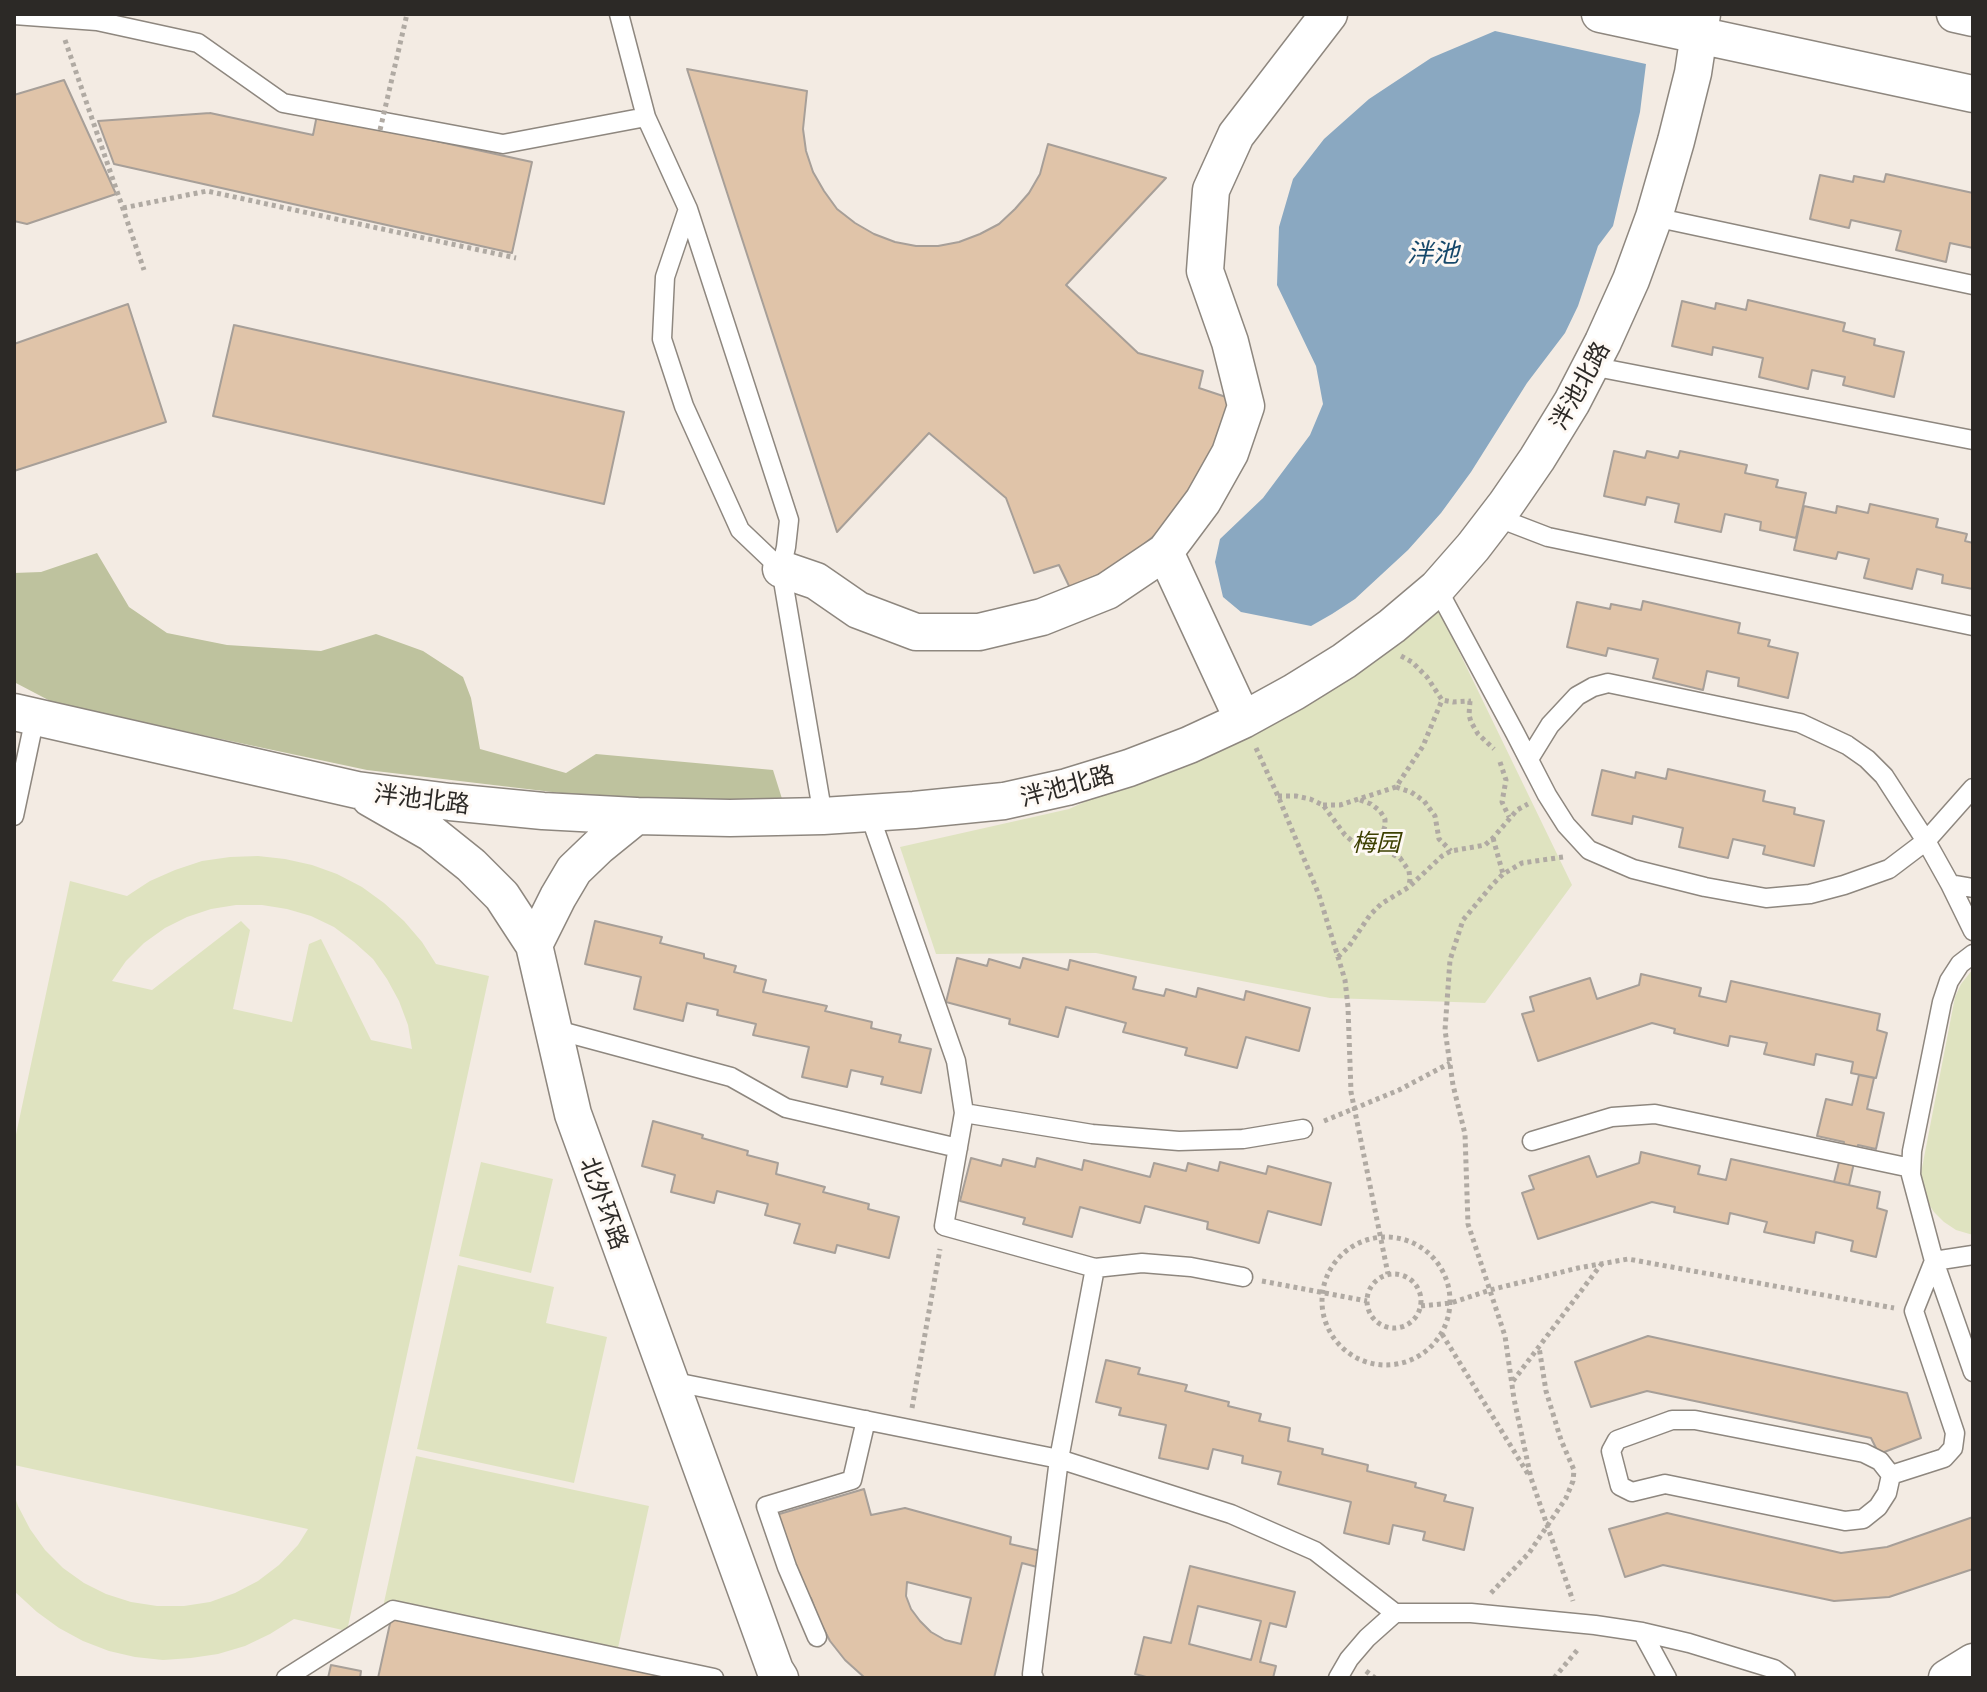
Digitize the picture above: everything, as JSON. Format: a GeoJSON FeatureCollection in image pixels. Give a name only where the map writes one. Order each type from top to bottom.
{"type":"FeatureCollection","features":[{"type":"Feature","properties":{"kind":"street"},"geometry":{"type":"LineString","coordinates":[[781,569],[816,581],[858,610],[916,632],[979,632],[1042,617],[1107,591],[1165,552],[1203,501],[1230,453],[1246,406],[1230,342],[1205,271],[1211,190],[1236,135],[1329,14]]}},
{"type":"Feature","properties":{"kind":"street"},"geometry":{"type":"LineString","coordinates":[[1600,14],[1701,25],[1973,94]]}},
{"type":"Feature","properties":{"kind":"street"},"geometry":{"type":"LineString","coordinates":[[1955,14],[1973,18]]}},
{"type":"Feature","properties":{"kind":"street","name":"泮池北路"},"geometry":{"type":"LineString","coordinates":[[25,715],[357,790],[543,811],[636,816],[823,816],[1004,801],[1067,787],[1189,745],[1294,692],[1372,640],[1437,588],[1496,517],[1572,402],[1631,280],[1654,217],[1693,73],[1701,25]]}},
{"type":"Feature","properties":{"kind":"street"},"geometry":{"type":"LineString","coordinates":[[1165,552],[1243,720]]}},
{"type":"Feature","properties":{"kind":"street","name":"北外环路"},"geometry":{"type":"LineString","coordinates":[[357,790],[431,833],[471,865],[502,896],[534,945],[573,1114],[670,1381],[770,1675]]}},
{"type":"Feature","properties":{"kind":"street"},"geometry":{"type":"LineString","coordinates":[[534,945],[574,870],[636,816]]}},
{"type":"Feature","properties":{"kind":"street"},"geometry":{"type":"LineString","coordinates":[[1947,1678],[1973,1662]]}},
{"type":"Feature","properties":{"kind":"lane"},"geometry":{"type":"LineString","coordinates":[[619,14],[646,117],[688,209],[789,520],[781,569],[823,816]]}},
{"type":"Feature","properties":{"kind":"lane"},"geometry":{"type":"LineString","coordinates":[[14,15],[97,21],[198,43],[283,103],[503,144],[646,117]]}},
{"type":"Feature","properties":{"kind":"lane"},"geometry":{"type":"LineString","coordinates":[[688,209],[665,277],[662,339],[684,406],[740,530],[781,569]]}},
{"type":"Feature","properties":{"kind":"lane"},"geometry":{"type":"LineString","coordinates":[[1654,217],[1973,285]]}},
{"type":"Feature","properties":{"kind":"lane"},"geometry":{"type":"LineString","coordinates":[[1591,366],[1973,440]]}},
{"type":"Feature","properties":{"kind":"lane"},"geometry":{"type":"LineString","coordinates":[[1496,517],[1548,537],[1973,626]]}},
{"type":"Feature","properties":{"kind":"lane"},"geometry":{"type":"LineString","coordinates":[[1437,588],[1566,825],[1589,850],[1633,869],[1766,898],[1810,894],[1889,869],[1926,841],[1973,788]]}},
{"type":"Feature","properties":{"kind":"lane"},"geometry":{"type":"LineString","coordinates":[[1529,759],[1550,725],[1577,696],[1608,683],[1800,723],[1835,739],[1867,759],[1884,776],[1926,841],[1973,931]]}},
{"type":"Feature","properties":{"kind":"lane"},"geometry":{"type":"LineString","coordinates":[[14,816],[25,715]]}},
{"type":"Feature","properties":{"kind":"lane"},"geometry":{"type":"LineString","coordinates":[[869,813],[956,1061],[964,1113],[944,1226],[1095,1268],[1142,1263],[1191,1267],[1243,1277]]}},
{"type":"Feature","properties":{"kind":"lane"},"geometry":{"type":"LineString","coordinates":[[1950,884],[1973,888]]}},
{"type":"Feature","properties":{"kind":"lane"},"geometry":{"type":"LineString","coordinates":[[1973,954],[1960,964],[1949,981],[1942,1002],[1911,1168],[1934,1261],[1973,1372]]}},
{"type":"Feature","properties":{"kind":"lane"},"geometry":{"type":"LineString","coordinates":[[553,1029],[731,1077],[786,1108],[958,1148]]}},
{"type":"Feature","properties":{"kind":"lane"},"geometry":{"type":"LineString","coordinates":[[964,1113],[1092,1134],[1179,1141],[1243,1139],[1303,1129]]}},
{"type":"Feature","properties":{"kind":"lane"},"geometry":{"type":"LineString","coordinates":[[1532,1141],[1612,1117],[1655,1114],[1911,1168]]}},
{"type":"Feature","properties":{"kind":"lane"},"geometry":{"type":"LineString","coordinates":[[1934,1261],[1973,1255]]}},
{"type":"Feature","properties":{"kind":"lane"},"geometry":{"type":"LineString","coordinates":[[1891,1475],[1944,1458],[1953,1448],[1955,1433],[1914,1311],[1934,1261]]}},
{"type":"Feature","properties":{"kind":"lane"},"geometry":{"type":"LineString","coordinates":[[1034,1678],[1032,1674],[1059,1459],[1095,1268]]}},
{"type":"Feature","properties":{"kind":"lane"},"geometry":{"type":"LineString","coordinates":[[670,1381],[1059,1459],[1231,1514],[1315,1551],[1395,1613],[1471,1613],[1642,1632],[1774,1669],[1786,1678]]}},
{"type":"Feature","properties":{"kind":"lane"},"geometry":{"type":"LineString","coordinates":[[817,1637],[787,1567],[766,1506],[852,1480],[866,1420]]}},
{"type":"Feature","properties":{"kind":"lane"},"geometry":{"type":"LineString","coordinates":[[1672,1420],[1695,1420],[1864,1453],[1880,1461],[1891,1475],[1887,1493],[1878,1507],[1863,1519],[1845,1521],[1665,1484],[1632,1492],[1620,1486],[1611,1451],[1617,1440],[1672,1420]]}},
{"type":"Feature","properties":{"kind":"lane"},"geometry":{"type":"LineString","coordinates":[[286,1678],[393,1610],[714,1678]]}},
{"type":"Feature","properties":{"kind":"lane"},"geometry":{"type":"LineString","coordinates":[[1338,1678],[1367,1638],[1395,1613]]}},
{"type":"Feature","properties":{"kind":"lane"},"geometry":{"type":"LineString","coordinates":[[1642,1632],[1667,1678]]}},
{"type":"Feature","properties":{"kind":"path"},"geometry":{"type":"LineString","coordinates":[[380,130],[407,14]]}},
{"type":"Feature","properties":{"kind":"path"},"geometry":{"type":"LineString","coordinates":[[58,18],[144,270]]}},
{"type":"Feature","properties":{"kind":"path"},"geometry":{"type":"LineString","coordinates":[[123,208],[207,191],[516,258]]}},
{"type":"Feature","properties":{"kind":"path"},"geometry":{"type":"LineString","coordinates":[[1372,640],[1412,662],[1427,677],[1442,700],[1470,701],[1492,690]]}},
{"type":"Feature","properties":{"kind":"path"},"geometry":{"type":"LineString","coordinates":[[1278,796],[1296,796],[1323,805],[1340,805],[1396,787],[1423,746],[1442,700]]}},
{"type":"Feature","properties":{"kind":"path"},"geometry":{"type":"LineString","coordinates":[[1470,701],[1471,722],[1496,752],[1506,780],[1502,802],[1509,817]]}},
{"type":"Feature","properties":{"kind":"path"},"geometry":{"type":"LineString","coordinates":[[1243,720],[1319,895],[1338,957],[1346,994],[1351,1092],[1388,1274]]}},
{"type":"Feature","properties":{"kind":"path"},"geometry":{"type":"LineString","coordinates":[[1396,787],[1424,801],[1435,816],[1439,839],[1451,851]]}},
{"type":"Feature","properties":{"kind":"path"},"geometry":{"type":"LineString","coordinates":[[1338,957],[1381,904],[1409,887],[1442,856],[1451,851],[1485,845],[1517,810],[1547,795]]}},
{"type":"Feature","properties":{"kind":"path"},"geometry":{"type":"LineString","coordinates":[[1360,800],[1371,804],[1385,819],[1377,849]]}},
{"type":"Feature","properties":{"kind":"path"},"geometry":{"type":"LineString","coordinates":[[1323,805],[1352,841],[1400,858],[1409,871],[1409,887]]}},
{"type":"Feature","properties":{"kind":"path"},"geometry":{"type":"LineString","coordinates":[[1493,838],[1503,874]]}},
{"type":"Feature","properties":{"kind":"path"},"geometry":{"type":"LineString","coordinates":[[1575,1608],[1531,1478],[1505,1336],[1468,1224],[1465,1134],[1453,1085],[1445,1030],[1450,960],[1463,920],[1503,874],[1522,863],[1566,857],[1589,850]]}},
{"type":"Feature","properties":{"kind":"path"},"geometry":{"type":"LineString","coordinates":[[1303,1129],[1399,1090],[1450,1063]]}},
{"type":"Feature","properties":{"kind":"path"},"geometry":{"type":"LineString","coordinates":[[909,1429],[944,1226]]}},
{"type":"Feature","properties":{"kind":"path"},"geometry":{"type":"LineString","coordinates":[[1380,1237],[1404,1239],[1420,1246],[1433,1257],[1446,1278],[1451,1303],[1442,1334],[1431,1348],[1417,1358],[1394,1365],[1369,1363],[1353,1356],[1340,1346],[1323,1317],[1324,1283],[1331,1268],[1355,1245],[1380,1237]]}},
{"type":"Feature","properties":{"kind":"path"},"geometry":{"type":"LineString","coordinates":[[1421,1306],[1451,1303],[1490,1290],[1603,1262],[1628,1259],[1914,1311]]}},
{"type":"Feature","properties":{"kind":"path"},"geometry":{"type":"LineString","coordinates":[[1512,1382],[1603,1262]]}},
{"type":"Feature","properties":{"kind":"path"},"geometry":{"type":"LineString","coordinates":[[1388,1274],[1408,1278],[1416,1285],[1420,1296],[1421,1306],[1416,1316],[1399,1327],[1379,1324],[1367,1306],[1371,1286],[1388,1274]]}},
{"type":"Feature","properties":{"kind":"path"},"geometry":{"type":"LineString","coordinates":[[1243,1277],[1367,1301]]}},
{"type":"Feature","properties":{"kind":"path"},"geometry":{"type":"LineString","coordinates":[[1442,1334],[1531,1478]]}},
{"type":"Feature","properties":{"kind":"path"},"geometry":{"type":"LineString","coordinates":[[1501,1601],[1486,1599],[1529,1553],[1566,1498],[1573,1481],[1574,1470],[1546,1391],[1539,1347]]}},
{"type":"Feature","properties":{"kind":"path"},"geometry":{"type":"LineString","coordinates":[[1554,1678],[1595,1625]]}},
{"type":"Feature","properties":{"kind":"green space"},"geometry":{"type":"Polygon","coordinates":[[[97,553],[129,607],[167,633],[227,645],[321,651],[376,634],[423,651],[463,677],[471,698],[480,749],[566,773],[596,754],[773,770],[783,802],[645,803],[367,770],[56,704],[14,682],[14,573],[41,572],[97,553]]]}},
{"type":"Feature","properties":{"kind":"green space","name":"梅园"},"geometry":{"type":"Polygon","coordinates":[[[1436,604],[1572,885],[1485,1003],[1330,998],[1096,953],[936,954],[900,847],[1069,809],[1298,705],[1436,604]]]}},
{"type":"Feature","properties":{"kind":"green space"},"geometry":{"type":"Polygon","coordinates":[[[230,857],[285,859],[337,874],[362,887],[404,921],[436,964],[489,976],[347,1631],[294,1619],[245,1646],[218,1654],[163,1660],[109,1651],[83,1641],[59,1628],[14,1591],[14,1494],[30,1529],[63,1568],[106,1594],[157,1606],[210,1602],[235,1593],[279,1565],[308,1529],[14,1465],[14,1144],[70,881],[127,896],[175,870],[202,861],[230,857]],[[262,905],[211,909],[165,928],[126,961],[112,981],[152,990],[241,921],[250,930],[233,1009],[292,1022],[309,944],[321,939],[371,1040],[412,1049],[408,1025],[399,1001],[373,959],[334,927],[311,916],[262,905]]]}},
{"type":"Feature","properties":{"kind":"green space"},"geometry":{"type":"Polygon","coordinates":[[[1973,969],[1973,1235],[1956,1230],[1934,1212],[1926,1200],[1921,1173],[1955,997],[1973,969]]]}},
{"type":"Feature","properties":{"kind":"green space"},"geometry":{"type":"Polygon","coordinates":[[[481,1162],[553,1179],[531,1273],[459,1256],[481,1162]]]}},
{"type":"Feature","properties":{"kind":"green space"},"geometry":{"type":"Polygon","coordinates":[[[458,1265],[554,1287],[546,1323],[607,1337],[574,1483],[417,1449],[458,1265]]]}},
{"type":"Feature","properties":{"kind":"green space"},"geometry":{"type":"Polygon","coordinates":[[[416,1456],[649,1506],[616,1657],[383,1607],[416,1456]]]}},
{"type":"Feature","properties":{"kind":"water","name":"泮池"},"geometry":{"type":"Polygon","coordinates":[[[1495,31],[1646,64],[1640,112],[1613,226],[1598,246],[1578,306],[1565,333],[1527,383],[1471,472],[1441,513],[1408,550],[1355,599],[1311,626],[1241,612],[1223,597],[1215,562],[1220,539],[1263,498],[1310,435],[1323,404],[1316,366],[1277,285],[1279,227],[1293,179],[1324,139],[1369,99],[1431,58],[1495,31]]]}},
{"type":"Feature","properties":{"kind":"building"},"geometry":{"type":"Polygon","coordinates":[[[687,69],[807,91],[803,129],[806,151],[824,191],[837,209],[855,223],[895,242],[938,246],[959,242],[999,224],[1029,193],[1040,174],[1048,144],[1166,178],[1066,285],[1138,353],[1203,371],[1199,388],[1238,401],[1178,512],[1128,557],[1070,588],[1059,565],[1034,573],[1006,498],[929,433],[837,532],[687,69]]]}},
{"type":"Feature","properties":{"kind":"building"},"geometry":{"type":"Polygon","coordinates":[[[64,80],[116,194],[27,224],[14,221],[14,95],[64,80]]]}},
{"type":"Feature","properties":{"kind":"building"},"geometry":{"type":"Polygon","coordinates":[[[210,113],[313,135],[317,115],[532,162],[512,253],[114,164],[98,121],[210,113]]]}},
{"type":"Feature","properties":{"kind":"building"},"geometry":{"type":"Polygon","coordinates":[[[1886,174],[1973,193],[1973,248],[1950,243],[1946,262],[1896,250],[1901,231],[1851,220],[1849,228],[1810,219],[1820,175],[1853,182],[1854,176],[1884,182],[1886,174]]]}},
{"type":"Feature","properties":{"kind":"building"},"geometry":{"type":"Polygon","coordinates":[[[1748,300],[1845,323],[1843,331],[1875,339],[1874,345],[1904,352],[1894,397],[1843,385],[1845,377],[1812,370],[1808,389],[1759,377],[1763,358],[1713,347],[1712,355],[1672,346],[1682,301],[1715,309],[1716,303],[1746,310],[1748,300]]]}},
{"type":"Feature","properties":{"kind":"building"},"geometry":{"type":"Polygon","coordinates":[[[128,304],[166,422],[14,471],[14,344],[128,304]]]}},
{"type":"Feature","properties":{"kind":"building"},"geometry":{"type":"Polygon","coordinates":[[[234,325],[624,412],[604,504],[213,416],[234,325]]]}},
{"type":"Feature","properties":{"kind":"building"},"geometry":{"type":"Polygon","coordinates":[[[1614,451],[1645,458],[1647,451],[1678,458],[1680,451],[1747,465],[1745,473],[1778,480],[1776,487],[1806,493],[1796,538],[1760,530],[1761,522],[1725,514],[1721,532],[1675,522],[1679,504],[1647,497],[1645,505],[1604,496],[1614,451]]]}},
{"type":"Feature","properties":{"kind":"building"},"geometry":{"type":"Polygon","coordinates":[[[1870,504],[1938,519],[1936,527],[1967,534],[1965,541],[1973,543],[1973,589],[1942,583],[1943,575],[1917,569],[1912,589],[1864,578],[1869,559],[1838,552],[1836,559],[1794,550],[1804,506],[1836,513],[1837,506],[1868,513],[1870,504]]]}},
{"type":"Feature","properties":{"kind":"building"},"geometry":{"type":"Polygon","coordinates":[[[1643,601],[1740,623],[1738,633],[1770,640],[1768,646],[1798,653],[1788,698],[1738,686],[1739,678],[1707,671],[1703,690],[1653,678],[1658,659],[1608,648],[1606,656],[1567,647],[1577,602],[1610,609],[1611,604],[1641,610],[1643,601]]]}},
{"type":"Feature","properties":{"kind":"building"},"geometry":{"type":"Polygon","coordinates":[[[1668,769],[1765,791],[1763,801],[1795,808],[1794,814],[1824,821],[1814,866],[1763,854],[1765,846],[1733,839],[1728,858],[1679,847],[1683,828],[1633,816],[1632,824],[1592,815],[1602,770],[1635,778],[1636,772],[1666,779],[1668,769]]]}},
{"type":"Feature","properties":{"kind":"building"},"geometry":{"type":"Polygon","coordinates":[[[595,921],[662,937],[660,943],[704,954],[704,958],[736,966],[734,972],[766,980],[763,992],[827,1006],[825,1011],[872,1022],[871,1028],[901,1035],[899,1042],[931,1049],[921,1093],[881,1084],[883,1077],[851,1070],[847,1087],[802,1077],[809,1047],[753,1035],[756,1024],[717,1015],[718,1010],[687,1003],[683,1021],[634,1009],[641,977],[585,964],[595,921]]]}},
{"type":"Feature","properties":{"kind":"building"},"geometry":{"type":"Polygon","coordinates":[[[957,958],[987,966],[989,959],[1020,968],[1023,958],[1068,970],[1070,960],[1136,977],[1133,989],[1164,996],[1166,989],[1196,997],[1198,988],[1244,1000],[1246,991],[1310,1008],[1299,1051],[1246,1037],[1237,1068],[1185,1055],[1187,1048],[1123,1032],[1126,1023],[1066,1007],[1058,1037],[1009,1024],[1010,1019],[946,1002],[957,958]]]}},
{"type":"Feature","properties":{"kind":"building"},"geometry":{"type":"Polygon","coordinates":[[[1641,974],[1701,988],[1699,996],[1726,1002],[1731,981],[1880,1014],[1877,1030],[1887,1033],[1876,1078],[1851,1073],[1853,1062],[1816,1054],[1814,1065],[1764,1054],[1767,1043],[1730,1036],[1728,1046],[1674,1033],[1675,1029],[1652,1023],[1538,1061],[1522,1014],[1534,1011],[1530,997],[1590,978],[1597,999],[1639,985],[1641,974]]]}},
{"type":"Feature","properties":{"kind":"building"},"geometry":{"type":"Polygon","coordinates":[[[1859,1075],[1874,1078],[1867,1109],[1884,1113],[1876,1149],[1858,1145],[1849,1185],[1834,1182],[1844,1142],[1817,1136],[1826,1099],[1852,1105],[1859,1075]]]}},
{"type":"Feature","properties":{"kind":"building"},"geometry":{"type":"Polygon","coordinates":[[[653,1121],[748,1151],[747,1155],[778,1163],[776,1174],[825,1187],[823,1192],[869,1204],[868,1209],[899,1217],[889,1258],[837,1245],[835,1253],[794,1243],[800,1224],[765,1215],[768,1204],[717,1191],[714,1203],[671,1192],[675,1175],[642,1166],[653,1121]]]}},
{"type":"Feature","properties":{"kind":"building"},"geometry":{"type":"Polygon","coordinates":[[[1641,1152],[1700,1166],[1698,1174],[1726,1180],[1731,1159],[1880,1192],[1877,1208],[1887,1211],[1876,1257],[1851,1251],[1853,1241],[1816,1232],[1814,1243],[1764,1232],[1767,1222],[1730,1213],[1728,1224],[1674,1212],[1675,1207],[1652,1202],[1538,1239],[1522,1193],[1534,1189],[1529,1176],[1589,1156],[1597,1177],[1639,1163],[1641,1152]]]}},
{"type":"Feature","properties":{"kind":"building"},"geometry":{"type":"Polygon","coordinates":[[[971,1158],[1001,1166],[1003,1159],[1035,1167],[1037,1158],[1082,1170],[1084,1160],[1150,1177],[1154,1163],[1186,1171],[1188,1163],[1218,1171],[1220,1162],[1266,1174],[1268,1166],[1331,1183],[1321,1225],[1268,1211],[1259,1243],[1207,1229],[1208,1222],[1145,1206],[1140,1223],[1080,1207],[1072,1237],[1023,1224],[1025,1218],[960,1201],[971,1158]]]}},
{"type":"Feature","properties":{"kind":"building"},"geometry":{"type":"Polygon","coordinates":[[[1648,1336],[1907,1393],[1921,1438],[1879,1454],[1871,1438],[1647,1391],[1591,1407],[1575,1362],[1648,1336]]]}},
{"type":"Feature","properties":{"kind":"building"},"geometry":{"type":"Polygon","coordinates":[[[1106,1360],[1140,1368],[1138,1374],[1187,1385],[1185,1391],[1261,1414],[1259,1421],[1290,1428],[1288,1441],[1323,1449],[1322,1454],[1368,1465],[1367,1471],[1416,1483],[1415,1487],[1446,1495],[1444,1501],[1473,1508],[1464,1550],[1423,1540],[1425,1532],[1393,1525],[1389,1544],[1344,1533],[1351,1502],[1278,1484],[1281,1472],[1242,1463],[1243,1456],[1213,1449],[1208,1469],[1159,1458],[1166,1425],[1119,1415],[1121,1408],[1096,1402],[1106,1360]]]}},
{"type":"Feature","properties":{"kind":"building"},"geometry":{"type":"Polygon","coordinates":[[[864,1489],[871,1515],[905,1508],[1011,1537],[1010,1544],[1041,1551],[1037,1567],[1022,1563],[994,1678],[865,1678],[830,1641],[811,1598],[804,1598],[776,1515],[864,1489]],[[907,1582],[906,1596],[920,1621],[945,1640],[961,1644],[971,1598],[907,1582]]]}},
{"type":"Feature","properties":{"kind":"building"},"geometry":{"type":"Polygon","coordinates":[[[1667,1513],[1841,1553],[1887,1547],[1973,1517],[1973,1569],[1889,1597],[1834,1601],[1663,1565],[1625,1577],[1609,1529],[1667,1513]]]}},
{"type":"Feature","properties":{"kind":"building"},"geometry":{"type":"Polygon","coordinates":[[[1190,1566],[1295,1592],[1286,1627],[1270,1623],[1260,1662],[1276,1666],[1273,1678],[1150,1678],[1135,1674],[1144,1637],[1171,1643],[1190,1566]],[[1198,1606],[1189,1644],[1251,1660],[1261,1621],[1198,1606]]]}},
{"type":"Feature","properties":{"kind":"building"},"geometry":{"type":"Polygon","coordinates":[[[393,1610],[699,1678],[378,1678],[393,1610]]]}},
{"type":"Feature","properties":{"kind":"building"},"geometry":{"type":"Polygon","coordinates":[[[331,1665],[361,1671],[360,1678],[328,1678],[331,1665]]]}}]}
